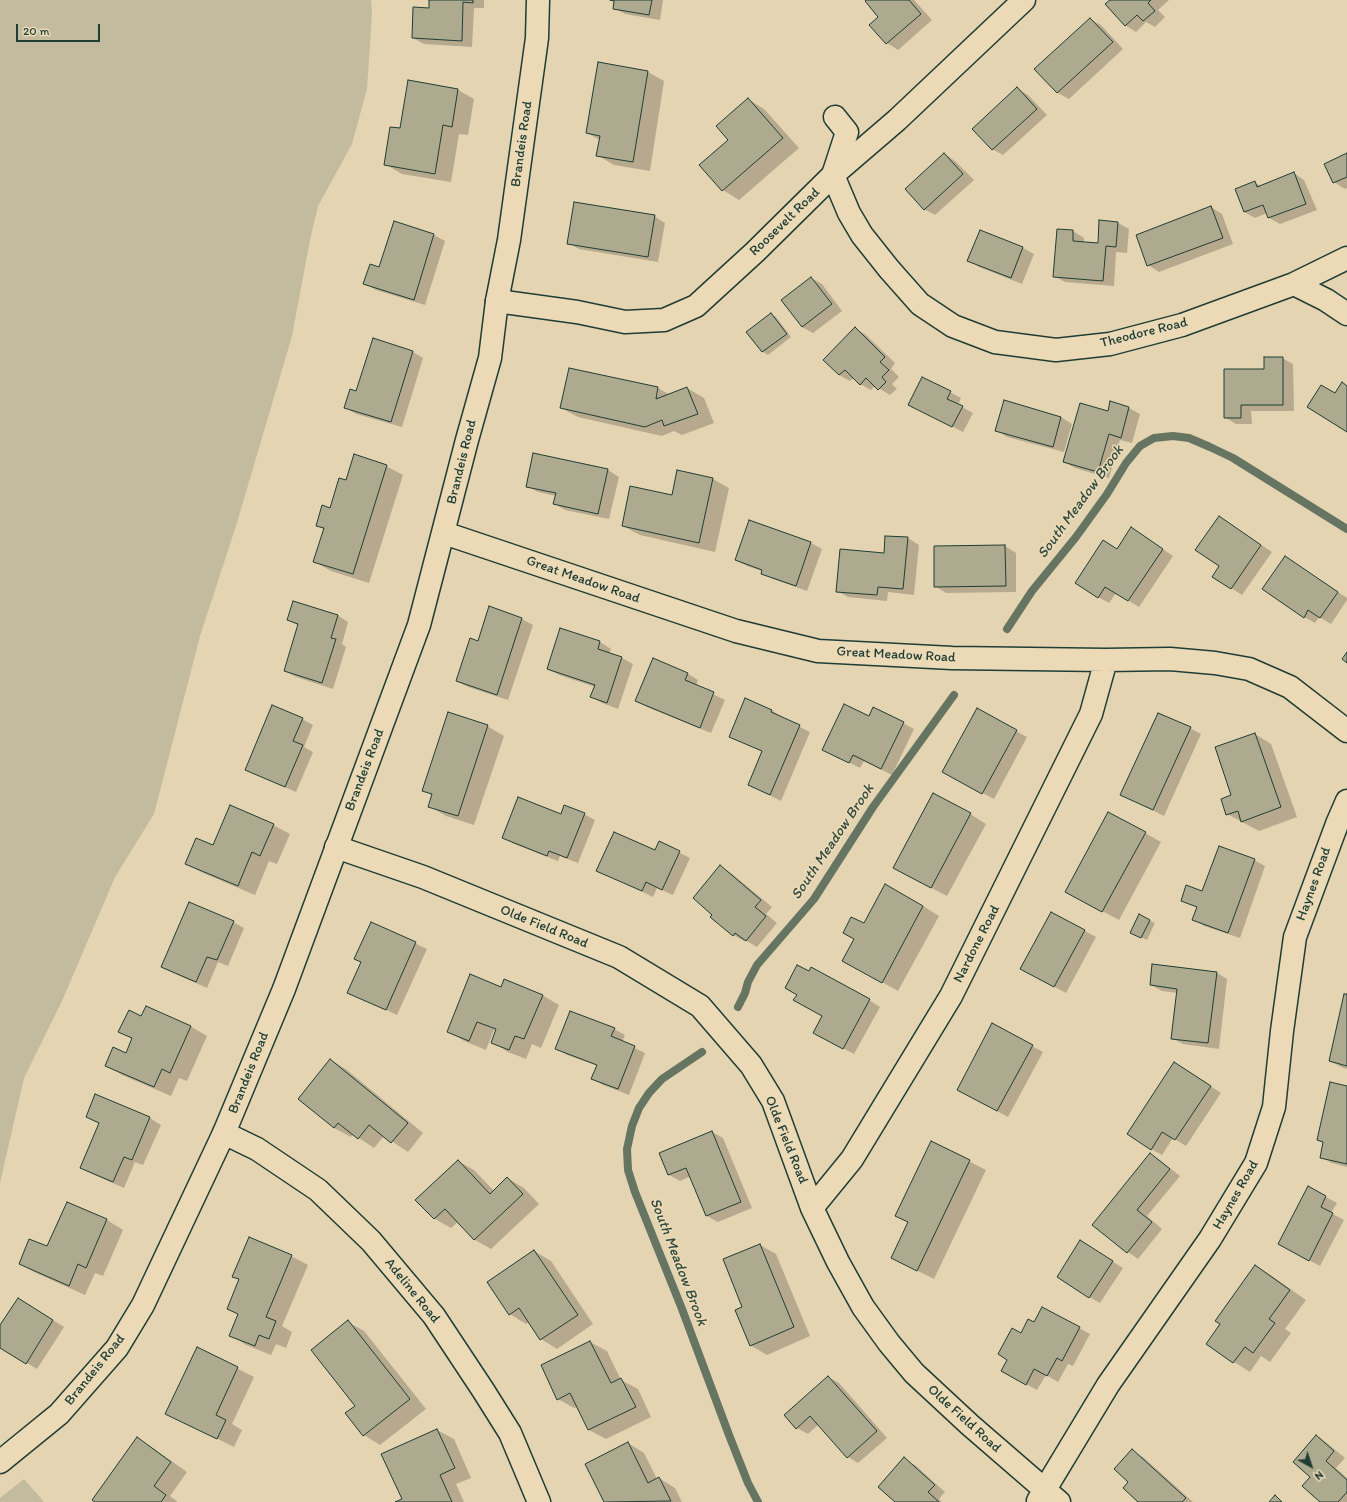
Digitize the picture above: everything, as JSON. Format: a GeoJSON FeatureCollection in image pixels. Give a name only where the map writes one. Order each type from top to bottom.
{"type":"FeatureCollection","features":[{"type":"Feature","properties":{"kind":"street","name":"Brandeis Road"},"geometry":{"type":"LineString","coordinates":[[0,1462],[59,1414],[117,1348],[143,1305],[191,1206],[224,1133],[284,989],[419,625],[490,358],[509,240],[537,38],[538,0]]}},
{"type":"Feature","properties":{"kind":"street","name":"Roosevelt Road"},"geometry":{"type":"LineString","coordinates":[[498,302],[577,312],[625,322],[664,320],[696,306],[755,252],[833,176],[897,120],[1024,0]]}},
{"type":"Feature","properties":{"kind":"street"},"geometry":{"type":"LineString","coordinates":[[833,176],[847,132],[835,117]]}},
{"type":"Feature","properties":{"kind":"street","name":"Theodore Road"},"geometry":{"type":"LineString","coordinates":[[833,176],[849,213],[862,235],[889,269],[920,304],[953,326],[995,342],[1056,350],[1110,344],[1182,325],[1294,284],[1347,258]]}},
{"type":"Feature","properties":{"kind":"street"},"geometry":{"type":"LineString","coordinates":[[1294,284],[1326,300],[1347,314]]}},
{"type":"Feature","properties":{"kind":"street","name":"Great Meadow Road"},"geometry":{"type":"LineString","coordinates":[[444,533],[736,630],[818,651],[952,658],[1106,660],[1170,659],[1215,663],[1249,669],[1290,687],[1347,731]]}},
{"type":"Feature","properties":{"kind":"street","name":"Nardone Road"},"geometry":{"type":"LineString","coordinates":[[812,1208],[852,1159],[951,996],[1091,714],[1106,660]]}},
{"type":"Feature","properties":{"kind":"street","name":"Haynes Road"},"geometry":{"type":"LineString","coordinates":[[1047,1498],[1108,1386],[1210,1239],[1256,1164],[1274,1107],[1282,1031],[1295,937],[1336,824],[1347,801]]}},
{"type":"Feature","properties":{"kind":"street","name":"Olde Field Road"},"geometry":{"type":"LineString","coordinates":[[336,848],[423,877],[619,957],[700,1006],[751,1065],[773,1101],[812,1208],[838,1262],[863,1307],[889,1344],[909,1368],[1047,1498]]}},
{"type":"Feature","properties":{"kind":"street","name":"Adeline Road"},"geometry":{"type":"LineString","coordinates":[[224,1133],[257,1149],[318,1190],[371,1241],[434,1316],[483,1390],[510,1433],[539,1502]]}},
{"type":"Feature","properties":{"kind":"shaded area"},"geometry":{"type":"Polygon","coordinates":[[[0,0],[371,0],[372,14],[367,89],[352,144],[318,206],[292,336],[236,526],[200,636],[154,814],[115,877],[62,1001],[24,1078],[0,1183],[0,0]]]}},
{"type":"Feature","properties":{"kind":"shaded area"},"geometry":{"type":"Polygon","coordinates":[[[24,1479],[44,1502],[0,1502],[0,1498],[24,1479]]]}},
{"type":"Feature","properties":{"kind":"building"},"geometry":{"type":"Polygon","coordinates":[[[429,0],[473,0],[473,3],[463,2],[462,41],[412,38],[413,7],[429,8],[429,0]]]}},
{"type":"Feature","properties":{"kind":"building"},"geometry":{"type":"Polygon","coordinates":[[[610,0],[652,0],[649,15],[613,9],[614,1],[610,0]]]}},
{"type":"Feature","properties":{"kind":"building"},"geometry":{"type":"Polygon","coordinates":[[[909,0],[921,14],[886,44],[869,25],[878,17],[865,1],[909,0]]]}},
{"type":"Feature","properties":{"kind":"building"},"geometry":{"type":"Polygon","coordinates":[[[1110,0],[1151,0],[1148,3],[1155,11],[1143,21],[1137,15],[1125,26],[1105,4],[1110,0]]]}},
{"type":"Feature","properties":{"kind":"building"},"geometry":{"type":"Polygon","coordinates":[[[1090,18],[1113,42],[1057,93],[1034,69],[1090,18]]]}},
{"type":"Feature","properties":{"kind":"building"},"geometry":{"type":"Polygon","coordinates":[[[598,62],[648,71],[633,162],[596,156],[600,136],[586,133],[598,62]]]}},
{"type":"Feature","properties":{"kind":"building"},"geometry":{"type":"Polygon","coordinates":[[[408,80],[458,89],[452,127],[443,125],[435,174],[384,165],[390,127],[400,128],[408,80]]]}},
{"type":"Feature","properties":{"kind":"building"},"geometry":{"type":"Polygon","coordinates":[[[1017,87],[1037,109],[992,150],[972,129],[1017,87]]]}},
{"type":"Feature","properties":{"kind":"building"},"geometry":{"type":"Polygon","coordinates":[[[748,98],[783,138],[722,191],[699,165],[728,140],[716,126],[748,98]]]}},
{"type":"Feature","properties":{"kind":"building"},"geometry":{"type":"Polygon","coordinates":[[[944,153],[963,174],[924,210],[905,189],[944,153]]]}},
{"type":"Feature","properties":{"kind":"building"},"geometry":{"type":"Polygon","coordinates":[[[1347,153],[1347,177],[1333,183],[1324,164],[1347,153]]]}},
{"type":"Feature","properties":{"kind":"building"},"geometry":{"type":"Polygon","coordinates":[[[1294,172],[1306,204],[1268,218],[1263,205],[1244,212],[1235,189],[1255,181],[1257,187],[1294,172]]]}},
{"type":"Feature","properties":{"kind":"building"},"geometry":{"type":"Polygon","coordinates":[[[574,202],[655,215],[648,257],[567,244],[574,202]]]}},
{"type":"Feature","properties":{"kind":"building"},"geometry":{"type":"Polygon","coordinates":[[[1211,206],[1223,238],[1147,266],[1136,235],[1211,206]]]}},
{"type":"Feature","properties":{"kind":"building"},"geometry":{"type":"Polygon","coordinates":[[[1099,220],[1118,222],[1116,247],[1106,246],[1103,281],[1053,277],[1057,229],[1073,230],[1073,241],[1098,243],[1099,220]]]}},
{"type":"Feature","properties":{"kind":"building"},"geometry":{"type":"Polygon","coordinates":[[[394,221],[434,234],[414,300],[363,284],[370,264],[379,267],[394,221]]]}},
{"type":"Feature","properties":{"kind":"building"},"geometry":{"type":"Polygon","coordinates":[[[980,230],[1023,247],[1011,278],[967,261],[980,230]]]}},
{"type":"Feature","properties":{"kind":"building"},"geometry":{"type":"Polygon","coordinates":[[[811,277],[832,304],[802,327],[781,300],[811,277]]]}},
{"type":"Feature","properties":{"kind":"building"},"geometry":{"type":"Polygon","coordinates":[[[771,313],[787,334],[762,352],[746,332],[771,313]]]}},
{"type":"Feature","properties":{"kind":"building"},"geometry":{"type":"Polygon","coordinates":[[[855,327],[885,357],[880,362],[889,370],[882,377],[886,382],[878,390],[866,378],[860,385],[845,370],[839,375],[823,360],[855,327]]]}},
{"type":"Feature","properties":{"kind":"building"},"geometry":{"type":"Polygon","coordinates":[[[373,338],[413,351],[391,422],[344,408],[350,389],[356,391],[373,338]]]}},
{"type":"Feature","properties":{"kind":"building"},"geometry":{"type":"Polygon","coordinates":[[[1264,357],[1283,357],[1283,405],[1241,405],[1241,418],[1224,418],[1224,369],[1264,369],[1264,357]]]}},
{"type":"Feature","properties":{"kind":"building"},"geometry":{"type":"Polygon","coordinates":[[[569,368],[658,387],[656,399],[687,387],[698,414],[664,426],[662,420],[645,427],[560,408],[569,368]]]}},
{"type":"Feature","properties":{"kind":"building"},"geometry":{"type":"Polygon","coordinates":[[[922,377],[951,391],[947,399],[963,406],[952,427],[908,405],[922,377]]]}},
{"type":"Feature","properties":{"kind":"building"},"geometry":{"type":"Polygon","coordinates":[[[1342,382],[1347,386],[1347,432],[1307,407],[1321,385],[1335,393],[1342,382]]]}},
{"type":"Feature","properties":{"kind":"building"},"geometry":{"type":"Polygon","coordinates":[[[1004,400],[1061,417],[1053,447],[995,431],[1004,400]]]}},
{"type":"Feature","properties":{"kind":"building"},"geometry":{"type":"Polygon","coordinates":[[[1110,401],[1129,407],[1121,438],[1109,434],[1098,472],[1063,462],[1080,403],[1108,411],[1110,401]]]}},
{"type":"Feature","properties":{"kind":"building"},"geometry":{"type":"Polygon","coordinates":[[[533,453],[608,469],[598,514],[553,504],[556,493],[526,487],[533,453]]]}},
{"type":"Feature","properties":{"kind":"building"},"geometry":{"type":"Polygon","coordinates":[[[354,454],[387,465],[353,574],[313,562],[324,528],[316,526],[322,505],[330,508],[339,478],[346,480],[354,454]]]}},
{"type":"Feature","properties":{"kind":"building"},"geometry":{"type":"Polygon","coordinates":[[[677,470],[713,478],[699,543],[622,526],[630,486],[672,495],[677,470]]]}},
{"type":"Feature","properties":{"kind":"building"},"geometry":{"type":"Polygon","coordinates":[[[1219,516],[1261,545],[1231,589],[1212,577],[1219,566],[1195,550],[1219,516]]]}},
{"type":"Feature","properties":{"kind":"building"},"geometry":{"type":"Polygon","coordinates":[[[749,520],[811,542],[796,586],[761,574],[762,570],[735,560],[749,520]]]}},
{"type":"Feature","properties":{"kind":"building"},"geometry":{"type":"Polygon","coordinates":[[[1131,527],[1163,549],[1128,601],[1105,587],[1098,598],[1075,583],[1103,540],[1117,549],[1131,527]]]}},
{"type":"Feature","properties":{"kind":"building"},"geometry":{"type":"Polygon","coordinates":[[[885,536],[908,537],[903,589],[878,587],[877,595],[836,592],[840,549],[884,553],[885,536]]]}},
{"type":"Feature","properties":{"kind":"building"},"geometry":{"type":"Polygon","coordinates":[[[1005,545],[1006,586],[934,587],[934,546],[1005,545]]]}},
{"type":"Feature","properties":{"kind":"building"},"geometry":{"type":"Polygon","coordinates":[[[1285,556],[1338,592],[1320,618],[1308,610],[1304,618],[1262,589],[1285,556]]]}},
{"type":"Feature","properties":{"kind":"building"},"geometry":{"type":"Polygon","coordinates":[[[293,601],[338,615],[331,638],[336,639],[322,683],[284,671],[298,624],[287,620],[293,601]]]}},
{"type":"Feature","properties":{"kind":"building"},"geometry":{"type":"Polygon","coordinates":[[[489,606],[522,618],[497,695],[456,681],[470,638],[478,641],[489,606]]]}},
{"type":"Feature","properties":{"kind":"building"},"geometry":{"type":"Polygon","coordinates":[[[560,628],[600,641],[598,649],[622,657],[607,703],[590,697],[595,685],[547,669],[560,628]]]}},
{"type":"Feature","properties":{"kind":"building"},"geometry":{"type":"Polygon","coordinates":[[[1347,652],[1347,663],[1342,659],[1347,652]]]}},
{"type":"Feature","properties":{"kind":"building"},"geometry":{"type":"Polygon","coordinates":[[[653,658],[688,673],[685,680],[714,692],[700,728],[635,701],[653,658]]]}},
{"type":"Feature","properties":{"kind":"building"},"geometry":{"type":"Polygon","coordinates":[[[745,698],[800,725],[770,795],[748,785],[762,751],[729,737],[745,698]]]}},
{"type":"Feature","properties":{"kind":"building"},"geometry":{"type":"Polygon","coordinates":[[[844,704],[869,716],[873,707],[904,722],[881,769],[853,755],[849,763],[822,750],[844,704]]]}},
{"type":"Feature","properties":{"kind":"building"},"geometry":{"type":"Polygon","coordinates":[[[272,705],[303,718],[293,741],[303,745],[285,787],[245,770],[272,705]]]}},
{"type":"Feature","properties":{"kind":"building"},"geometry":{"type":"Polygon","coordinates":[[[977,708],[1017,730],[982,794],[942,772],[977,708]]]}},
{"type":"Feature","properties":{"kind":"building"},"geometry":{"type":"Polygon","coordinates":[[[448,712],[488,725],[458,816],[428,807],[432,794],[422,791],[448,712]]]}},
{"type":"Feature","properties":{"kind":"building"},"geometry":{"type":"Polygon","coordinates":[[[1158,713],[1191,727],[1153,810],[1120,795],[1158,713]]]}},
{"type":"Feature","properties":{"kind":"building"},"geometry":{"type":"Polygon","coordinates":[[[1255,733],[1281,807],[1241,822],[1238,811],[1226,815],[1221,799],[1231,795],[1215,747],[1255,733]]]}},
{"type":"Feature","properties":{"kind":"building"},"geometry":{"type":"Polygon","coordinates":[[[933,793],[971,813],[931,888],[893,868],[933,793]]]}},
{"type":"Feature","properties":{"kind":"building"},"geometry":{"type":"Polygon","coordinates":[[[518,797],[561,814],[564,805],[585,813],[567,858],[549,851],[547,856],[502,838],[518,797]]]}},
{"type":"Feature","properties":{"kind":"building"},"geometry":{"type":"Polygon","coordinates":[[[230,805],[274,824],[260,856],[252,852],[238,886],[185,864],[196,838],[213,845],[230,805]]]}},
{"type":"Feature","properties":{"kind":"building"},"geometry":{"type":"Polygon","coordinates":[[[1108,812],[1146,832],[1102,912],[1065,892],[1108,812]]]}},
{"type":"Feature","properties":{"kind":"building"},"geometry":{"type":"Polygon","coordinates":[[[614,832],[655,850],[659,841],[680,851],[662,890],[646,882],[642,891],[596,871],[614,832]]]}},
{"type":"Feature","properties":{"kind":"building"},"geometry":{"type":"Polygon","coordinates":[[[1219,846],[1255,859],[1228,933],[1192,920],[1197,907],[1181,901],[1186,885],[1202,891],[1219,846]]]}},
{"type":"Feature","properties":{"kind":"building"},"geometry":{"type":"Polygon","coordinates":[[[720,865],[761,900],[755,907],[766,916],[746,941],[735,933],[733,936],[710,917],[712,915],[693,898],[720,865]]]}},
{"type":"Feature","properties":{"kind":"building"},"geometry":{"type":"Polygon","coordinates":[[[885,884],[923,906],[882,983],[842,961],[854,939],[843,933],[851,917],[864,923],[885,884]]]}},
{"type":"Feature","properties":{"kind":"building"},"geometry":{"type":"Polygon","coordinates":[[[189,902],[234,921],[217,960],[207,957],[196,982],[161,967],[189,902]]]}},
{"type":"Feature","properties":{"kind":"building"},"geometry":{"type":"Polygon","coordinates":[[[1051,912],[1085,930],[1054,987],[1020,969],[1051,912]]]}},
{"type":"Feature","properties":{"kind":"building"},"geometry":{"type":"Polygon","coordinates":[[[1139,914],[1150,920],[1141,938],[1130,933],[1139,914]]]}},
{"type":"Feature","properties":{"kind":"building"},"geometry":{"type":"Polygon","coordinates":[[[371,922],[416,942],[386,1010],[347,993],[361,962],[354,959],[371,922]]]}},
{"type":"Feature","properties":{"kind":"building"},"geometry":{"type":"Polygon","coordinates":[[[1152,964],[1217,972],[1208,1043],[1171,1039],[1177,989],[1150,985],[1152,964]]]}},
{"type":"Feature","properties":{"kind":"building"},"geometry":{"type":"Polygon","coordinates":[[[797,965],[809,971],[811,967],[870,999],[843,1049],[813,1033],[822,1016],[793,1000],[797,995],[785,988],[797,965]]]}},
{"type":"Feature","properties":{"kind":"building"},"geometry":{"type":"Polygon","coordinates":[[[470,974],[501,987],[504,979],[543,995],[524,1039],[515,1036],[509,1050],[491,1043],[496,1029],[477,1022],[469,1041],[447,1032],[470,974]]]}},
{"type":"Feature","properties":{"kind":"building"},"geometry":{"type":"Polygon","coordinates":[[[1344,994],[1347,994],[1347,1066],[1329,1061],[1344,994]]]}},
{"type":"Feature","properties":{"kind":"building"},"geometry":{"type":"Polygon","coordinates":[[[146,1006],[191,1026],[170,1073],[162,1069],[154,1087],[105,1066],[113,1047],[126,1053],[132,1038],[118,1032],[129,1010],[141,1016],[146,1006]]]}},
{"type":"Feature","properties":{"kind":"building"},"geometry":{"type":"Polygon","coordinates":[[[570,1011],[615,1028],[611,1036],[635,1046],[618,1089],[591,1079],[597,1065],[555,1049],[570,1011]]]}},
{"type":"Feature","properties":{"kind":"building"},"geometry":{"type":"Polygon","coordinates":[[[992,1023],[1033,1045],[997,1111],[957,1090],[992,1023]]]}},
{"type":"Feature","properties":{"kind":"building"},"geometry":{"type":"Polygon","coordinates":[[[330,1059],[408,1123],[391,1143],[369,1125],[358,1139],[338,1123],[334,1128],[298,1099],[330,1059]]]}},
{"type":"Feature","properties":{"kind":"building"},"geometry":{"type":"Polygon","coordinates":[[[1174,1062],[1211,1086],[1175,1140],[1162,1132],[1151,1150],[1127,1134],[1174,1062]]]}},
{"type":"Feature","properties":{"kind":"building"},"geometry":{"type":"Polygon","coordinates":[[[1330,1082],[1347,1086],[1347,1164],[1320,1158],[1323,1142],[1317,1140],[1330,1082]]]}},
{"type":"Feature","properties":{"kind":"building"},"geometry":{"type":"Polygon","coordinates":[[[95,1094],[150,1117],[132,1160],[124,1157],[113,1182],[80,1168],[99,1123],[86,1117],[95,1094]]]}},
{"type":"Feature","properties":{"kind":"building"},"geometry":{"type":"Polygon","coordinates":[[[712,1131],[741,1202],[706,1216],[686,1168],[668,1175],[659,1153],[712,1131]]]}},
{"type":"Feature","properties":{"kind":"building"},"geometry":{"type":"Polygon","coordinates":[[[931,1141],[970,1160],[917,1271],[891,1258],[908,1222],[895,1216],[931,1141]]]}},
{"type":"Feature","properties":{"kind":"building"},"geometry":{"type":"Polygon","coordinates":[[[1150,1153],[1170,1169],[1137,1210],[1152,1222],[1127,1253],[1092,1225],[1150,1153]]]}},
{"type":"Feature","properties":{"kind":"building"},"geometry":{"type":"Polygon","coordinates":[[[458,1160],[490,1194],[507,1177],[523,1194],[474,1240],[445,1209],[434,1219],[415,1200],[458,1160]]]}},
{"type":"Feature","properties":{"kind":"building"},"geometry":{"type":"Polygon","coordinates":[[[1308,1186],[1326,1196],[1321,1207],[1333,1213],[1309,1261],[1278,1244],[1308,1186]]]}},
{"type":"Feature","properties":{"kind":"building"},"geometry":{"type":"Polygon","coordinates":[[[67,1202],[107,1219],[86,1268],[78,1264],[69,1286],[19,1264],[29,1239],[47,1246],[67,1202]]]}},
{"type":"Feature","properties":{"kind":"building"},"geometry":{"type":"Polygon","coordinates":[[[249,1237],[292,1255],[266,1317],[276,1321],[269,1339],[259,1335],[255,1346],[229,1336],[238,1314],[227,1309],[239,1279],[232,1277],[249,1237]]]}},
{"type":"Feature","properties":{"kind":"building"},"geometry":{"type":"Polygon","coordinates":[[[1080,1240],[1113,1261],[1089,1298],[1057,1277],[1080,1240]]]}},
{"type":"Feature","properties":{"kind":"building"},"geometry":{"type":"Polygon","coordinates":[[[760,1244],[794,1327],[750,1346],[735,1310],[742,1307],[723,1259],[760,1244]]]}},
{"type":"Feature","properties":{"kind":"building"},"geometry":{"type":"Polygon","coordinates":[[[534,1250],[578,1315],[540,1340],[519,1308],[509,1315],[487,1282],[534,1250]]]}},
{"type":"Feature","properties":{"kind":"building"},"geometry":{"type":"Polygon","coordinates":[[[1255,1265],[1290,1290],[1269,1319],[1275,1323],[1253,1353],[1245,1347],[1233,1363],[1206,1344],[1220,1324],[1215,1321],[1255,1265]]]}},
{"type":"Feature","properties":{"kind":"building"},"geometry":{"type":"Polygon","coordinates":[[[18,1298],[53,1320],[26,1364],[0,1348],[0,1325],[18,1298]]]}},
{"type":"Feature","properties":{"kind":"building"},"geometry":{"type":"Polygon","coordinates":[[[1042,1307],[1080,1327],[1062,1361],[1057,1358],[1047,1376],[1034,1369],[1026,1385],[1001,1371],[1007,1360],[998,1354],[1012,1328],[1021,1333],[1028,1319],[1034,1322],[1042,1307]]]}},
{"type":"Feature","properties":{"kind":"building"},"geometry":{"type":"Polygon","coordinates":[[[348,1320],[410,1399],[363,1436],[345,1413],[355,1406],[311,1350],[348,1320]]]}},
{"type":"Feature","properties":{"kind":"building"},"geometry":{"type":"Polygon","coordinates":[[[590,1341],[611,1383],[621,1378],[636,1407],[588,1430],[570,1393],[557,1400],[541,1365],[590,1341]]]}},
{"type":"Feature","properties":{"kind":"building"},"geometry":{"type":"Polygon","coordinates":[[[197,1347],[238,1367],[216,1415],[226,1420],[217,1439],[165,1414],[197,1347]]]}},
{"type":"Feature","properties":{"kind":"building"},"geometry":{"type":"Polygon","coordinates":[[[828,1376],[877,1431],[847,1458],[810,1416],[796,1429],[784,1415],[828,1376]]]}},
{"type":"Feature","properties":{"kind":"building"},"geometry":{"type":"Polygon","coordinates":[[[437,1429],[455,1468],[440,1475],[452,1502],[395,1502],[402,1499],[381,1454],[437,1429]]]}},
{"type":"Feature","properties":{"kind":"building"},"geometry":{"type":"Polygon","coordinates":[[[1316,1435],[1334,1451],[1326,1461],[1347,1480],[1347,1492],[1338,1502],[1320,1502],[1302,1486],[1310,1477],[1293,1462],[1316,1435]]]}},
{"type":"Feature","properties":{"kind":"building"},"geometry":{"type":"Polygon","coordinates":[[[137,1437],[171,1462],[154,1486],[166,1495],[161,1502],[95,1502],[92,1500],[137,1437]]]}},
{"type":"Feature","properties":{"kind":"building"},"geometry":{"type":"Polygon","coordinates":[[[628,1442],[648,1483],[659,1477],[671,1501],[604,1502],[585,1464],[628,1442]]]}},
{"type":"Feature","properties":{"kind":"building"},"geometry":{"type":"Polygon","coordinates":[[[1132,1449],[1186,1498],[1182,1502],[1138,1502],[1123,1488],[1128,1482],[1114,1469],[1132,1449]]]}},
{"type":"Feature","properties":{"kind":"building"},"geometry":{"type":"Polygon","coordinates":[[[904,1457],[935,1485],[928,1492],[939,1502],[895,1502],[878,1487],[904,1457]]]}},
{"type":"Feature","properties":{"kind":"building"},"geometry":{"type":"Polygon","coordinates":[[[1275,1495],[1282,1502],[1269,1502],[1275,1495]]]}},
{"type":"Feature","properties":{"kind":"waterway","name":"South Meadow Brook"},"geometry":{"type":"LineString","coordinates":[[1007,629],[1032,591],[1076,537],[1107,494],[1126,463],[1140,446],[1154,438],[1173,436],[1189,438],[1210,447],[1233,458],[1347,529]]}},
{"type":"Feature","properties":{"kind":"waterway","name":"South Meadow Brook"},"geometry":{"type":"LineString","coordinates":[[738,1007],[757,965],[814,899],[873,807],[954,695]]}},
{"type":"Feature","properties":{"kind":"waterway","name":"South Meadow Brook"},"geometry":{"type":"LineString","coordinates":[[702,1052],[662,1079],[649,1093],[639,1108],[632,1126],[627,1149],[628,1170],[635,1192],[682,1309],[729,1435],[748,1483],[758,1502]]}}]}
